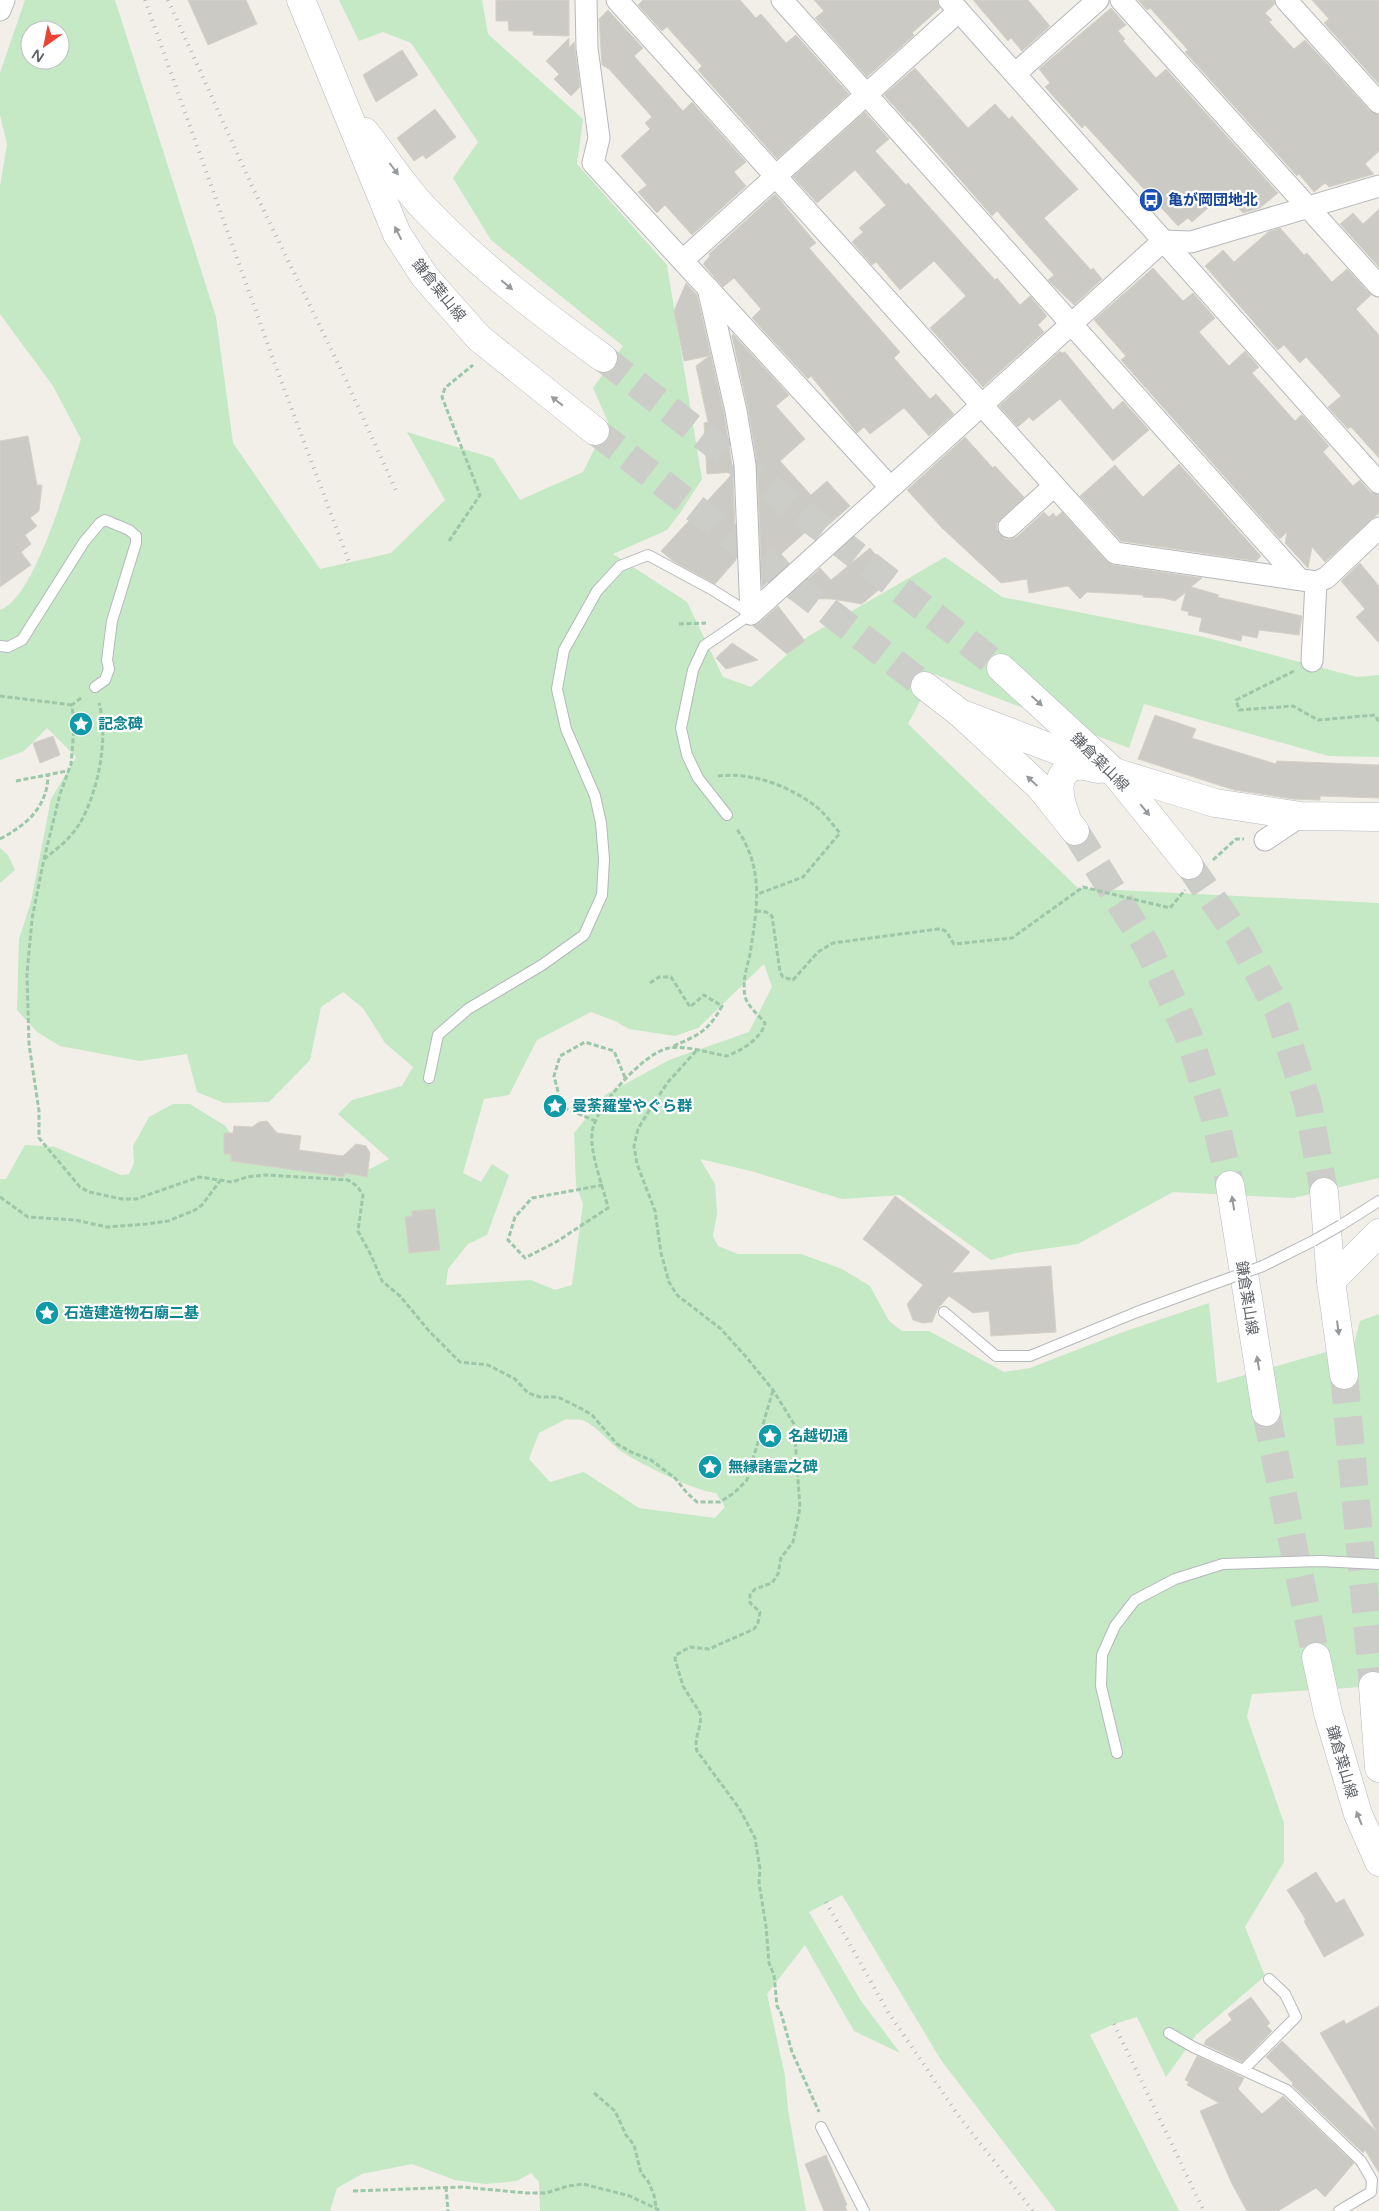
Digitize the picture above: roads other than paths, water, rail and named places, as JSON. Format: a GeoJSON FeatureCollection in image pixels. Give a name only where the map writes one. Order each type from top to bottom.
{"type":"FeatureCollection","features":[{"type":"Feature","properties":{"kind":"main road","name":"鎌倉葉山線"},"geometry":{"type":"LineString","coordinates":[[301,0],[397,234],[425,277],[480,338],[595,431]]}},
{"type":"Feature","properties":{"kind":"main road","name":"鎌倉葉山線"},"geometry":{"type":"LineString","coordinates":[[343,103],[422,206],[474,257],[532,306],[603,358]]}},
{"type":"Feature","properties":{"kind":"main road","name":"鎌倉葉山線"},"geometry":{"type":"LineString","coordinates":[[1001,668],[1114,772],[1189,865]]}},
{"type":"Feature","properties":{"kind":"main road"},"geometry":{"type":"LineString","coordinates":[[925,686],[960,713],[1040,788],[1073,828],[1059,799],[1059,782],[1067,770],[1079,766],[1114,772]]}},
{"type":"Feature","properties":{"kind":"main road"},"geometry":{"type":"LineString","coordinates":[[960,713],[1114,772],[1215,803],[1301,816],[1379,817]]}},
{"type":"Feature","properties":{"kind":"main road","name":"鎌倉葉山線"},"geometry":{"type":"LineString","coordinates":[[1230,1185],[1266,1412]]}},
{"type":"Feature","properties":{"kind":"main road"},"geometry":{"type":"LineString","coordinates":[[1324,1192],[1331,1281],[1344,1374]]}},
{"type":"Feature","properties":{"kind":"main road"},"geometry":{"type":"LineString","coordinates":[[1331,1281],[1379,1233]]}},
{"type":"Feature","properties":{"kind":"main road","name":"鎌倉葉山線"},"geometry":{"type":"LineString","coordinates":[[1316,1657],[1328,1713],[1358,1814],[1379,1862]]}},
{"type":"Feature","properties":{"kind":"main road"},"geometry":{"type":"LineString","coordinates":[[1373,1686],[1379,1768]]}},
{"type":"Feature","properties":{"kind":"street"},"geometry":{"type":"LineString","coordinates":[[0,10],[4,0]]}},
{"type":"Feature","properties":{"kind":"street"},"geometry":{"type":"LineString","coordinates":[[586,0],[587,48],[599,138],[594,163],[890,487]]}},
{"type":"Feature","properties":{"kind":"street"},"geometry":{"type":"LineString","coordinates":[[617,0],[1115,553],[1308,580],[1326,578],[1379,528]]}},
{"type":"Feature","properties":{"kind":"street"},"geometry":{"type":"LineString","coordinates":[[782,0],[1071,324],[1308,580],[1312,661]]}},
{"type":"Feature","properties":{"kind":"street"},"geometry":{"type":"LineString","coordinates":[[1016,73],[1098,0]]}},
{"type":"Feature","properties":{"kind":"street"},"geometry":{"type":"LineString","coordinates":[[1121,0],[1379,286]]}},
{"type":"Feature","properties":{"kind":"street"},"geometry":{"type":"LineString","coordinates":[[1286,0],[1379,103]]}},
{"type":"Feature","properties":{"kind":"street"},"geometry":{"type":"LineString","coordinates":[[683,260],[867,95],[954,6],[1016,73],[1379,484]]}},
{"type":"Feature","properties":{"kind":"street"},"geometry":{"type":"LineString","coordinates":[[751,614],[1164,240],[1191,242],[1379,186]]}},
{"type":"Feature","properties":{"kind":"street"},"geometry":{"type":"LineString","coordinates":[[708,286],[736,410],[745,465],[751,614]]}},
{"type":"Feature","properties":{"kind":"street"},"geometry":{"type":"LineString","coordinates":[[1009,527],[1054,486]]}},
{"type":"Feature","properties":{"kind":"street"},"geometry":{"type":"LineString","coordinates":[[1265,840],[1301,816]]}},
{"type":"Feature","properties":{"kind":"lane"},"geometry":{"type":"LineString","coordinates":[[0,646],[8,647],[22,640],[84,542],[100,523],[105,520],[113,522],[136,536],[136,543],[112,621],[107,674],[105,680],[95,687]]}},
{"type":"Feature","properties":{"kind":"lane"},"geometry":{"type":"LineString","coordinates":[[429,1078],[438,1035],[468,1009],[542,965],[584,935],[602,895],[604,859],[602,823],[595,796],[566,729],[558,688],[564,650],[597,591],[620,566],[648,555],[711,589],[751,614],[704,646],[694,670],[681,728],[687,755],[698,778],[727,814]]}},
{"type":"Feature","properties":{"kind":"lane"},"geometry":{"type":"LineString","coordinates":[[944,1312],[996,1356],[1030,1356],[1136,1312],[1263,1266],[1341,1225],[1379,1201]]}},
{"type":"Feature","properties":{"kind":"lane"},"geometry":{"type":"LineString","coordinates":[[1117,1753],[1101,1686],[1102,1655],[1115,1626],[1135,1600],[1175,1579],[1224,1564],[1320,1561],[1379,1564]]}},
{"type":"Feature","properties":{"kind":"lane"},"geometry":{"type":"LineString","coordinates":[[1244,2069],[1296,2017],[1285,1994],[1268,1979]]}},
{"type":"Feature","properties":{"kind":"lane"},"geometry":{"type":"LineString","coordinates":[[1169,2033],[1193,2047],[1287,2090],[1361,2161],[1375,2182],[1371,2192],[1339,2211]]}},
{"type":"Feature","properties":{"kind":"lane"},"geometry":{"type":"LineString","coordinates":[[821,2127],[864,2211]]}},
{"type":"Feature","properties":{"kind":"tunnel"},"geometry":{"type":"LineString","coordinates":[[603,358],[1001,668]]}},
{"type":"Feature","properties":{"kind":"tunnel"},"geometry":{"type":"LineString","coordinates":[[595,431],[925,686]]}},
{"type":"Feature","properties":{"kind":"tunnel"},"geometry":{"type":"LineString","coordinates":[[1075,831],[1147,946],[1188,1034],[1215,1118],[1230,1185]]}},
{"type":"Feature","properties":{"kind":"tunnel"},"geometry":{"type":"LineString","coordinates":[[1189,865],[1239,937],[1278,1010],[1308,1104],[1324,1192]]}},
{"type":"Feature","properties":{"kind":"tunnel"},"geometry":{"type":"LineString","coordinates":[[1344,1375],[1373,1686]]}},
{"type":"Feature","properties":{"kind":"tunnel"},"geometry":{"type":"LineString","coordinates":[[1266,1412],[1316,1657]]}},
{"type":"Feature","properties":{"kind":"railway"},"geometry":{"type":"LineString","coordinates":[[145,0],[273,359],[349,562]]}},
{"type":"Feature","properties":{"kind":"railway"},"geometry":{"type":"LineString","coordinates":[[168,0],[252,186],[345,378],[398,495]]}},
{"type":"Feature","properties":{"kind":"railway"},"geometry":{"type":"LineString","coordinates":[[826,1902],[888,2012],[958,2115],[1033,2211]]}},
{"type":"Feature","properties":{"kind":"railway"},"geometry":{"type":"LineString","coordinates":[[1114,2024],[1204,2211]]}},
{"type":"Feature","properties":{"kind":"place","name":"亀が岡団地北"},"geometry":{"type":"Point","coordinates":[1151,200]}},
{"type":"Feature","properties":{"kind":"place","name":"記念碑"},"geometry":{"type":"Point","coordinates":[81,724]}},
{"type":"Feature","properties":{"kind":"place","name":"曼荼羅堂やぐら群"},"geometry":{"type":"Point","coordinates":[555,1106]}},
{"type":"Feature","properties":{"kind":"place","name":"石造建造物石廟二基"},"geometry":{"type":"Point","coordinates":[47,1313]}},
{"type":"Feature","properties":{"kind":"place","name":"名越切通"},"geometry":{"type":"Point","coordinates":[770,1436]}},
{"type":"Feature","properties":{"kind":"place","name":"無縁諸霊之碑"},"geometry":{"type":"Point","coordinates":[710,1467]}}]}
